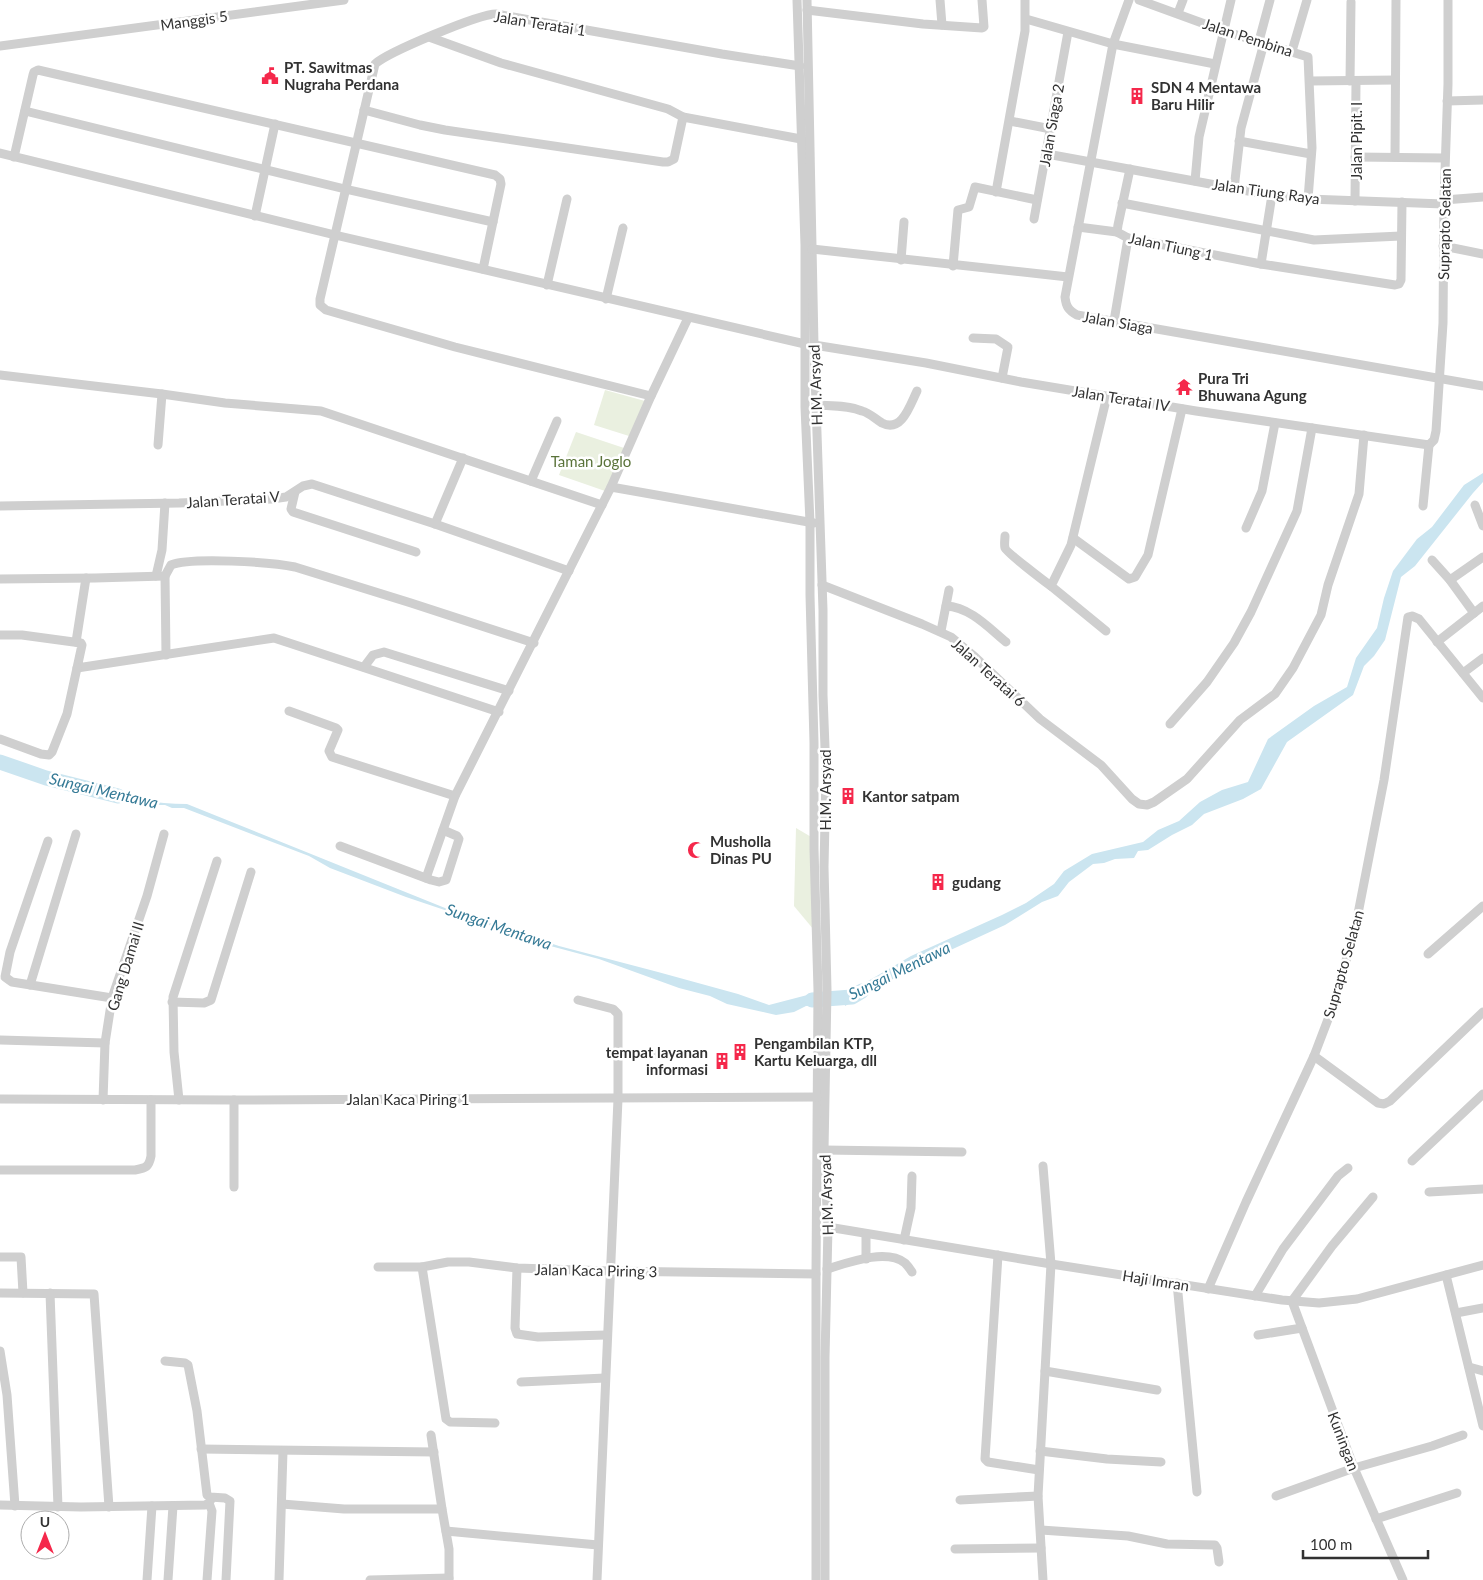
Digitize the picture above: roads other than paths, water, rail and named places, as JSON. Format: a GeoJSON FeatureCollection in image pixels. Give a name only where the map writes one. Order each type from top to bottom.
{"type":"FeatureCollection","features":[{"type":"Feature","properties":{"kind":"street","name":"Manggis 5"},"geometry":{"type":"LineString","coordinates":[[0,46],[289,4],[344,0]]}},
{"type":"Feature","properties":{"kind":"street","name":"H.M. Arsyad"},"geometry":{"type":"LineString","coordinates":[[797,0],[805,245],[810,345],[816,405],[815,523],[810,595],[815,868],[823,990]]}},
{"type":"Feature","properties":{"kind":"street","name":"H.M. Arsyad"},"geometry":{"type":"LineString","coordinates":[[807,0],[812,250],[810,345],[805,407],[822,585],[826,774],[823,990],[817,1097],[816,1274],[820,1358],[825,1580]]}},
{"type":"Feature","properties":{"kind":"street"},"geometry":{"type":"LineString","coordinates":[[940,0],[942,26]]}},
{"type":"Feature","properties":{"kind":"street"},"geometry":{"type":"LineString","coordinates":[[807,10],[942,26],[983,28],[982,0]]}},
{"type":"Feature","properties":{"kind":"street"},"geometry":{"type":"LineString","coordinates":[[996,192],[1026,31],[1025,0]]}},
{"type":"Feature","properties":{"kind":"street","name":"Jalan Siaga"},"geometry":{"type":"LineString","coordinates":[[1129,0],[1113,44],[1068,278],[1065,297],[1069,311],[1076,315],[1483,386]]}},
{"type":"Feature","properties":{"kind":"street","name":"Jalan Pembina"},"geometry":{"type":"LineString","coordinates":[[1139,0],[1224,31],[1308,57],[1311,154],[1308,199]]}},
{"type":"Feature","properties":{"kind":"street"},"geometry":{"type":"LineString","coordinates":[[1178,13],[1183,0]]}},
{"type":"Feature","properties":{"kind":"street"},"geometry":{"type":"LineString","coordinates":[[1195,181],[1197,147],[1231,0]]}},
{"type":"Feature","properties":{"kind":"street"},"geometry":{"type":"LineString","coordinates":[[1234,189],[1243,117],[1252,90],[1270,0]]}},
{"type":"Feature","properties":{"kind":"street"},"geometry":{"type":"LineString","coordinates":[[1292,51],[1307,0]]}},
{"type":"Feature","properties":{"kind":"street"},"geometry":{"type":"LineString","coordinates":[[1395,157],[1396,0]]}},
{"type":"Feature","properties":{"kind":"street","name":"Suprapto Selatan"},"geometry":{"type":"LineString","coordinates":[[1423,506],[1429,445],[1434,440],[1436,431],[1443,323],[1444,202],[1448,101],[1448,0]]}},
{"type":"Feature","properties":{"kind":"street","name":"Jalan Pipit. I"},"geometry":{"type":"LineString","coordinates":[[1351,2],[1355,201]]}},
{"type":"Feature","properties":{"kind":"street","name":"Jalan Teratai 1"},"geometry":{"type":"LineString","coordinates":[[651,396],[455,347],[326,310],[320,305],[375,64],[388,54],[478,17],[496,14],[703,51],[800,66]]}},
{"type":"Feature","properties":{"kind":"street"},"geometry":{"type":"LineString","coordinates":[[1026,19],[1113,44],[1215,64]]}},
{"type":"Feature","properties":{"kind":"street"},"geometry":{"type":"LineString","coordinates":[[797,30],[807,30]]}},
{"type":"Feature","properties":{"kind":"street","name":"Jalan Siaga 2"},"geometry":{"type":"LineString","coordinates":[[1034,219],[1068,32]]}},
{"type":"Feature","properties":{"kind":"street"},"geometry":{"type":"LineString","coordinates":[[429,38],[501,63],[668,109],[684,117],[801,140]]}},
{"type":"Feature","properties":{"kind":"street"},"geometry":{"type":"LineString","coordinates":[[14,156],[33,75],[38,70],[498,177],[501,184],[483,270]]}},
{"type":"Feature","properties":{"kind":"street"},"geometry":{"type":"LineString","coordinates":[[1310,81],[1395,80]]}},
{"type":"Feature","properties":{"kind":"street"},"geometry":{"type":"LineString","coordinates":[[1448,101],[1483,100]]}},
{"type":"Feature","properties":{"kind":"street"},"geometry":{"type":"LineString","coordinates":[[364,110],[445,130],[663,162],[674,159],[684,117]]}},
{"type":"Feature","properties":{"kind":"street"},"geometry":{"type":"LineString","coordinates":[[24,111],[345,189],[493,222]]}},
{"type":"Feature","properties":{"kind":"street"},"geometry":{"type":"LineString","coordinates":[[1010,121],[1051,129]]}},
{"type":"Feature","properties":{"kind":"street"},"geometry":{"type":"LineString","coordinates":[[255,216],[276,124]]}},
{"type":"Feature","properties":{"kind":"street"},"geometry":{"type":"LineString","coordinates":[[1239,140],[1311,154]]}},
{"type":"Feature","properties":{"kind":"street","name":"Jalan Teratai IV"},"geometry":{"type":"LineString","coordinates":[[0,153],[335,235],[810,345],[926,363],[1182,409],[1429,445]]}},
{"type":"Feature","properties":{"kind":"street","name":"Jalan Tiung Raya"},"geometry":{"type":"LineString","coordinates":[[1047,154],[1234,189],[1308,199],[1444,202],[1483,197]]}},
{"type":"Feature","properties":{"kind":"street"},"geometry":{"type":"LineString","coordinates":[[1355,157],[1445,158]]}},
{"type":"Feature","properties":{"kind":"street","name":"Jalan Tiung 1"},"geometry":{"type":"LineString","coordinates":[[1130,169],[1117,232],[1128,238],[1261,264],[1395,285],[1399,284],[1400,280],[1401,236]]}},
{"type":"Feature","properties":{"kind":"street"},"geometry":{"type":"LineString","coordinates":[[953,266],[958,210],[969,207],[975,187],[1037,200]]}},
{"type":"Feature","properties":{"kind":"street"},"geometry":{"type":"LineString","coordinates":[[1261,264],[1272,195]]}},
{"type":"Feature","properties":{"kind":"street"},"geometry":{"type":"LineString","coordinates":[[547,285],[567,200]]}},
{"type":"Feature","properties":{"kind":"street"},"geometry":{"type":"LineString","coordinates":[[1122,203],[1321,240],[1401,236],[1402,202]]}},
{"type":"Feature","properties":{"kind":"street"},"geometry":{"type":"LineString","coordinates":[[901,260],[904,222]]}},
{"type":"Feature","properties":{"kind":"street"},"geometry":{"type":"LineString","coordinates":[[1078,227],[1117,232]]}},
{"type":"Feature","properties":{"kind":"street"},"geometry":{"type":"LineString","coordinates":[[606,299],[623,228]]}},
{"type":"Feature","properties":{"kind":"street"},"geometry":{"type":"LineString","coordinates":[[1114,321],[1128,238]]}},
{"type":"Feature","properties":{"kind":"street"},"geometry":{"type":"LineString","coordinates":[[1444,246],[1483,254]]}},
{"type":"Feature","properties":{"kind":"street"},"geometry":{"type":"LineString","coordinates":[[812,250],[1068,278]]}},
{"type":"Feature","properties":{"kind":"street"},"geometry":{"type":"LineString","coordinates":[[426,878],[455,796],[534,643],[611,487],[688,318]]}},
{"type":"Feature","properties":{"kind":"street"},"geometry":{"type":"LineString","coordinates":[[973,338],[996,340],[1008,347],[1002,378]]}},
{"type":"Feature","properties":{"kind":"street"},"geometry":{"type":"LineString","coordinates":[[0,374],[225,403],[321,410],[602,505]]}},
{"type":"Feature","properties":{"kind":"street"},"geometry":{"type":"LineString","coordinates":[[816,405],[852,408],[870,414],[884,424],[894,425],[902,420],[916,391]]}},
{"type":"Feature","properties":{"kind":"street"},"geometry":{"type":"LineString","coordinates":[[158,445],[162,394]]}},
{"type":"Feature","properties":{"kind":"street"},"geometry":{"type":"LineString","coordinates":[[1051,586],[1073,538],[1107,396]]}},
{"type":"Feature","properties":{"kind":"street"},"geometry":{"type":"LineString","coordinates":[[1073,538],[1129,579],[1135,577],[1148,555],[1182,409]]}},
{"type":"Feature","properties":{"kind":"street"},"geometry":{"type":"LineString","coordinates":[[532,481],[557,421]]}},
{"type":"Feature","properties":{"kind":"street"},"geometry":{"type":"LineString","coordinates":[[1246,528],[1262,491],[1276,422]]}},
{"type":"Feature","properties":{"kind":"street"},"geometry":{"type":"LineString","coordinates":[[1170,724],[1208,682],[1234,643],[1256,602],[1275,556],[1297,511],[1312,428]]}},
{"type":"Feature","properties":{"kind":"street","name":"Jalan Teratai 6"},"geometry":{"type":"LineString","coordinates":[[822,585],[951,637],[975,657],[1040,719],[1101,765],[1132,799],[1144,805],[1154,802],[1187,779],[1240,720],[1275,694],[1293,668],[1321,615],[1328,585],[1359,494],[1364,435]]}},
{"type":"Feature","properties":{"kind":"street"},"geometry":{"type":"LineString","coordinates":[[435,524],[463,458]]}},
{"type":"Feature","properties":{"kind":"street","name":"Jalan Teratai V"},"geometry":{"type":"LineString","coordinates":[[0,506],[272,499],[286,497],[303,486],[312,484],[435,524],[569,571]]}},
{"type":"Feature","properties":{"kind":"street"},"geometry":{"type":"LineString","coordinates":[[611,487],[815,523]]}},
{"type":"Feature","properties":{"kind":"street"},"geometry":{"type":"LineString","coordinates":[[295,492],[291,509],[293,512],[416,552]]}},
{"type":"Feature","properties":{"kind":"street"},"geometry":{"type":"LineString","coordinates":[[165,503],[160,576],[166,655]]}},
{"type":"Feature","properties":{"kind":"street"},"geometry":{"type":"LineString","coordinates":[[1475,505],[1483,526]]}},
{"type":"Feature","properties":{"kind":"street"},"geometry":{"type":"LineString","coordinates":[[1005,536],[1004,548],[1008,554],[1024,564],[1106,631]]}},
{"type":"Feature","properties":{"kind":"street"},"geometry":{"type":"LineString","coordinates":[[1450,580],[1483,557]]}},
{"type":"Feature","properties":{"kind":"street"},"geometry":{"type":"LineString","coordinates":[[1432,560],[1450,580],[1474,613]]}},
{"type":"Feature","properties":{"kind":"street"},"geometry":{"type":"LineString","coordinates":[[0,579],[160,576],[171,565],[179,563],[258,563],[287,566],[411,603],[534,643]]}},
{"type":"Feature","properties":{"kind":"street"},"geometry":{"type":"LineString","coordinates":[[76,642],[86,578]]}},
{"type":"Feature","properties":{"kind":"street"},"geometry":{"type":"LineString","coordinates":[[941,632],[949,590]]}},
{"type":"Feature","properties":{"kind":"street"},"geometry":{"type":"LineString","coordinates":[[946,606],[955,606],[975,616],[1006,642]]}},
{"type":"Feature","properties":{"kind":"street"},"geometry":{"type":"LineString","coordinates":[[1483,606],[1437,642],[1483,698]]}},
{"type":"Feature","properties":{"kind":"street","name":"Suprapto Selatan"},"geometry":{"type":"LineString","coordinates":[[1208,1289],[1314,1056],[1335,1001],[1356,924],[1384,780],[1408,617],[1414,616],[1419,619],[1437,642]]}},
{"type":"Feature","properties":{"kind":"street"},"geometry":{"type":"LineString","coordinates":[[0,635],[22,635],[76,642],[82,645],[67,714],[52,752],[49,755],[41,754],[0,739]]}},
{"type":"Feature","properties":{"kind":"street"},"geometry":{"type":"LineString","coordinates":[[77,668],[274,638],[498,712]]}},
{"type":"Feature","properties":{"kind":"street"},"geometry":{"type":"LineString","coordinates":[[364,667],[374,654],[384,652],[509,691]]}},
{"type":"Feature","properties":{"kind":"street"},"geometry":{"type":"LineString","coordinates":[[1463,673],[1483,658]]}},
{"type":"Feature","properties":{"kind":"street"},"geometry":{"type":"LineString","coordinates":[[289,711],[338,730],[329,751],[332,756],[455,796]]}},
{"type":"Feature","properties":{"kind":"street"},"geometry":{"type":"LineString","coordinates":[[340,846],[439,882],[446,880],[459,839],[457,836],[443,830]]}},
{"type":"Feature","properties":{"kind":"street"},"geometry":{"type":"LineString","coordinates":[[30,985],[76,834]]}},
{"type":"Feature","properties":{"kind":"street","name":"Gang Damai II"},"geometry":{"type":"LineString","coordinates":[[103,1100],[105,1043],[112,998],[147,896],[164,834]]}},
{"type":"Feature","properties":{"kind":"street"},"geometry":{"type":"LineString","coordinates":[[48,841],[10,952],[5,977],[8,980],[30,985],[112,998]]}},
{"type":"Feature","properties":{"kind":"street"},"geometry":{"type":"LineString","coordinates":[[179,1100],[174,1052],[172,1002],[174,991],[218,861]]}},
{"type":"Feature","properties":{"kind":"street"},"geometry":{"type":"LineString","coordinates":[[172,1002],[204,1003],[211,1000],[252,872]]}},
{"type":"Feature","properties":{"kind":"street"},"geometry":{"type":"LineString","coordinates":[[1428,954],[1483,906]]}},
{"type":"Feature","properties":{"kind":"street"},"geometry":{"type":"LineString","coordinates":[[578,1000],[616,1011],[618,1014],[618,1099],[606,1335],[597,1580]]}},
{"type":"Feature","properties":{"kind":"street","name":"H.M. Arsyad"},"geometry":{"type":"LineString","coordinates":[[816,1580],[820,1358],[827,1269],[828,1227],[824,1150],[822,1008]]}},
{"type":"Feature","properties":{"kind":"street"},"geometry":{"type":"LineString","coordinates":[[1314,1056],[1378,1103],[1384,1104],[1390,1101],[1483,1012]]}},
{"type":"Feature","properties":{"kind":"street"},"geometry":{"type":"LineString","coordinates":[[0,1040],[105,1043]]}},
{"type":"Feature","properties":{"kind":"street"},"geometry":{"type":"LineString","coordinates":[[619,1055],[677,1054]]}},
{"type":"Feature","properties":{"kind":"street"},"geometry":{"type":"LineString","coordinates":[[1412,1162],[1483,1094]]}},
{"type":"Feature","properties":{"kind":"street","name":"Jalan Kaca Piring 1"},"geometry":{"type":"LineString","coordinates":[[0,1099],[234,1100],[817,1097]]}},
{"type":"Feature","properties":{"kind":"street"},"geometry":{"type":"LineString","coordinates":[[0,1170],[135,1170],[145,1168],[150,1164],[151,1100]]}},
{"type":"Feature","properties":{"kind":"street"},"geometry":{"type":"LineString","coordinates":[[234,1100],[234,1187]]}},
{"type":"Feature","properties":{"kind":"street"},"geometry":{"type":"LineString","coordinates":[[824,1150],[962,1152]]}},
{"type":"Feature","properties":{"kind":"street"},"geometry":{"type":"LineString","coordinates":[[1043,1166],[1051,1264],[1038,1496],[1043,1580]]}},
{"type":"Feature","properties":{"kind":"street"},"geometry":{"type":"LineString","coordinates":[[1255,1296],[1283,1249],[1338,1176],[1348,1168]]}},
{"type":"Feature","properties":{"kind":"street"},"geometry":{"type":"LineString","coordinates":[[904,1240],[911,1208],[912,1176]]}},
{"type":"Feature","properties":{"kind":"street"},"geometry":{"type":"LineString","coordinates":[[1429,1192],[1483,1189]]}},
{"type":"Feature","properties":{"kind":"street"},"geometry":{"type":"LineString","coordinates":[[1292,1301],[1332,1246],[1373,1197]]}},
{"type":"Feature","properties":{"kind":"street","name":"Haji Imran"},"geometry":{"type":"LineString","coordinates":[[828,1227],[1208,1289],[1319,1303],[1356,1298],[1483,1265]]}},
{"type":"Feature","properties":{"kind":"street"},"geometry":{"type":"LineString","coordinates":[[866,1234],[866,1258]]}},
{"type":"Feature","properties":{"kind":"street"},"geometry":{"type":"LineString","coordinates":[[0,1256],[21,1257],[23,1261],[23,1293]]}},
{"type":"Feature","properties":{"kind":"street"},"geometry":{"type":"LineString","coordinates":[[998,1256],[985,1459],[988,1462],[1039,1470]]}},
{"type":"Feature","properties":{"kind":"street"},"geometry":{"type":"LineString","coordinates":[[827,1269],[866,1258],[891,1257],[904,1262],[912,1272]]}},
{"type":"Feature","properties":{"kind":"street","name":"Jalan Kaca Piring 3"},"geometry":{"type":"LineString","coordinates":[[378,1267],[422,1266],[433,1263],[455,1262],[517,1268],[816,1274]]}},
{"type":"Feature","properties":{"kind":"street"},"geometry":{"type":"LineString","coordinates":[[422,1266],[446,1419],[450,1422],[495,1423]]}},
{"type":"Feature","properties":{"kind":"street"},"geometry":{"type":"LineString","coordinates":[[517,1268],[515,1328],[517,1334],[538,1337],[606,1335]]}},
{"type":"Feature","properties":{"kind":"street"},"geometry":{"type":"LineString","coordinates":[[1446,1275],[1482,1414],[1483,1426]]}},
{"type":"Feature","properties":{"kind":"street"},"geometry":{"type":"LineString","coordinates":[[1177,1283],[1198,1492]]}},
{"type":"Feature","properties":{"kind":"street"},"geometry":{"type":"LineString","coordinates":[[0,1293],[94,1294],[109,1506]]}},
{"type":"Feature","properties":{"kind":"street"},"geometry":{"type":"LineString","coordinates":[[50,1294],[58,1506]]}},
{"type":"Feature","properties":{"kind":"street","name":"Kuningan"},"geometry":{"type":"LineString","coordinates":[[1292,1301],[1354,1468],[1403,1580]]}},
{"type":"Feature","properties":{"kind":"street"},"geometry":{"type":"LineString","coordinates":[[1456,1313],[1483,1308]]}},
{"type":"Feature","properties":{"kind":"street"},"geometry":{"type":"LineString","coordinates":[[1258,1335],[1302,1328]]}},
{"type":"Feature","properties":{"kind":"street"},"geometry":{"type":"LineString","coordinates":[[0,1351],[7,1395],[15,1506]]}},
{"type":"Feature","properties":{"kind":"street"},"geometry":{"type":"LineString","coordinates":[[165,1361],[188,1365],[197,1411],[207,1494],[211,1500],[212,1511],[207,1580]]}},
{"type":"Feature","properties":{"kind":"street"},"geometry":{"type":"LineString","coordinates":[[1469,1367],[1483,1371]]}},
{"type":"Feature","properties":{"kind":"street"},"geometry":{"type":"LineString","coordinates":[[1045,1371],[1157,1390]]}},
{"type":"Feature","properties":{"kind":"street"},"geometry":{"type":"LineString","coordinates":[[521,1382],[605,1378]]}},
{"type":"Feature","properties":{"kind":"street"},"geometry":{"type":"LineString","coordinates":[[370,1580],[449,1579],[449,1548],[431,1434]]}},
{"type":"Feature","properties":{"kind":"street"},"geometry":{"type":"LineString","coordinates":[[1276,1496],[1354,1468],[1432,1446],[1463,1435]]}},
{"type":"Feature","properties":{"kind":"street"},"geometry":{"type":"LineString","coordinates":[[201,1449],[434,1452]]}},
{"type":"Feature","properties":{"kind":"street"},"geometry":{"type":"LineString","coordinates":[[279,1580],[282,1450]]}},
{"type":"Feature","properties":{"kind":"street"},"geometry":{"type":"LineString","coordinates":[[1040,1451],[1161,1462]]}},
{"type":"Feature","properties":{"kind":"street"},"geometry":{"type":"LineString","coordinates":[[1376,1519],[1457,1493]]}},
{"type":"Feature","properties":{"kind":"street"},"geometry":{"type":"LineString","coordinates":[[960,1500],[1038,1496]]}},
{"type":"Feature","properties":{"kind":"street"},"geometry":{"type":"LineString","coordinates":[[0,1505],[173,1506],[205,1505],[211,1500],[225,1498],[230,1501],[226,1580]]}},
{"type":"Feature","properties":{"kind":"street"},"geometry":{"type":"LineString","coordinates":[[282,1504],[344,1509],[442,1509]]}},
{"type":"Feature","properties":{"kind":"street"},"geometry":{"type":"LineString","coordinates":[[147,1580],[152,1506]]}},
{"type":"Feature","properties":{"kind":"street"},"geometry":{"type":"LineString","coordinates":[[168,1580],[173,1506]]}},
{"type":"Feature","properties":{"kind":"street"},"geometry":{"type":"LineString","coordinates":[[1041,1530],[1128,1536],[1172,1544],[1216,1546],[1219,1562]]}},
{"type":"Feature","properties":{"kind":"street"},"geometry":{"type":"LineString","coordinates":[[446,1531],[598,1546]]}},
{"type":"Feature","properties":{"kind":"street"},"geometry":{"type":"LineString","coordinates":[[955,1549],[1042,1548]]}},
{"type":"Feature","properties":{"kind":"water","name":"Sungai Mentawa"},"geometry":{"type":"Polygon","coordinates":[[[1483,473],[1483,482],[1415,566],[1401,577],[1385,640],[1364,666],[1353,695],[1287,742],[1261,789],[1243,799],[1204,814],[1192,825],[1148,850],[1138,851],[1134,858],[1115,859],[1093,864],[1069,882],[1058,896],[1042,902],[1005,925],[918,965],[845,1006],[844,995],[911,956],[1026,903],[1054,884],[1064,871],[1092,854],[1143,842],[1158,830],[1179,821],[1200,802],[1222,790],[1248,782],[1268,739],[1314,706],[1347,687],[1356,658],[1377,628],[1393,571],[1417,539],[1432,527],[1464,485],[1483,473]]]}},
{"type":"Feature","properties":{"kind":"water","name":"Sungai Mentawa"},"geometry":{"type":"Polygon","coordinates":[[[0,759],[115,795],[163,803],[187,804],[450,910],[559,946],[738,994],[769,1005],[815,993],[814,1006],[806,1006],[794,1012],[776,1015],[727,1004],[710,996],[679,988],[599,959],[528,940],[406,897],[330,868],[309,856],[184,808],[172,808],[165,805],[143,805],[53,781],[46,781],[31,773],[0,762],[0,759]]]}},
{"type":"Feature","properties":{"kind":"waterway","name":"Sungai Mentawa"},"geometry":{"type":"LineString","coordinates":[[0,762],[46,778],[118,796]]}},
{"type":"Feature","properties":{"kind":"waterway","name":"Sungai Mentawa"},"geometry":{"type":"LineString","coordinates":[[812,1000],[852,997],[862,991]]}},
{"type":"Feature","properties":{"kind":"place","name":"PT. Sawitmas Nugraha Perdana"},"geometry":{"type":"Point","coordinates":[270,76]}},
{"type":"Feature","properties":{"kind":"place","name":"SDN 4 Mentawa Baru Hilir"},"geometry":{"type":"Point","coordinates":[1137,96]}},
{"type":"Feature","properties":{"kind":"place","name":"Pura Tri Bhuwana Agung"},"geometry":{"type":"Point","coordinates":[1184,387]}},
{"type":"Feature","properties":{"kind":"place","name":"Kantor satpam"},"geometry":{"type":"Point","coordinates":[848,796]}},
{"type":"Feature","properties":{"kind":"place","name":"Musholla Dinas PU"},"geometry":{"type":"Point","coordinates":[696,850]}},
{"type":"Feature","properties":{"kind":"place","name":"gudang"},"geometry":{"type":"Point","coordinates":[938,882]}},
{"type":"Feature","properties":{"kind":"place","name":"Pengambilan KTP, Kartu Keluarga, dll"},"geometry":{"type":"Point","coordinates":[740,1052]}},
{"type":"Feature","properties":{"kind":"place","name":"tempat layanan informasi"},"geometry":{"type":"Point","coordinates":[722,1061]}},
{"type":"Feature","properties":{"kind":"park label","name":"Taman Joglo"},"geometry":{"type":"Point","coordinates":[591,461]}}]}
